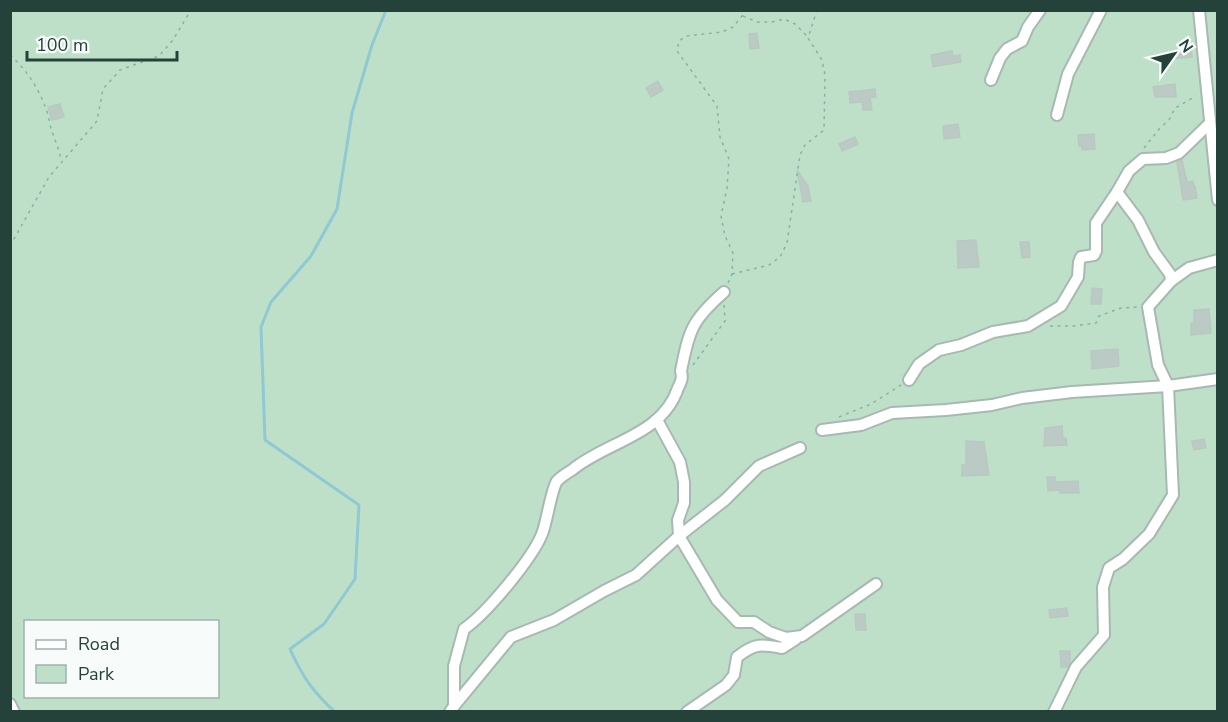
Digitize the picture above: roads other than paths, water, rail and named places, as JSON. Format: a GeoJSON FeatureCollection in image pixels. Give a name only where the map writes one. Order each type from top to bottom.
{"type":"FeatureCollection","features":[{"type":"Feature","properties":{"kind":"street"},"geometry":{"type":"LineString","coordinates":[[991,80],[1000,58],[1007,49],[1022,41],[1028,27],[1040,10]]}},
{"type":"Feature","properties":{"kind":"street"},"geometry":{"type":"LineString","coordinates":[[1057,115],[1068,74],[1101,10]]}},
{"type":"Feature","properties":{"kind":"street"},"geometry":{"type":"LineString","coordinates":[[1199,10],[1218,200]]}},
{"type":"Feature","properties":{"kind":"street"},"geometry":{"type":"LineString","coordinates":[[909,380],[919,364],[939,350],[961,345],[993,332],[1028,326],[1061,306],[1078,277],[1078,262],[1081,257],[1094,255],[1096,223],[1129,171],[1145,158],[1172,157],[1179,153],[1210,123]]}},
{"type":"Feature","properties":{"kind":"street"},"geometry":{"type":"LineString","coordinates":[[1117,192],[1138,220],[1154,252],[1170,274],[1171,281]]}},
{"type":"Feature","properties":{"kind":"street"},"geometry":{"type":"LineString","coordinates":[[1054,711],[1076,668],[1104,635],[1103,587],[1109,568],[1123,559],[1149,534],[1173,495],[1168,386],[1158,365],[1148,307],[1171,281],[1189,268],[1218,260]]}},
{"type":"Feature","properties":{"kind":"street"},"geometry":{"type":"LineString","coordinates":[[452,709],[454,666],[464,629],[476,621],[497,598],[536,546],[544,527],[556,482],[582,462],[647,429],[674,401],[682,376],[687,339],[694,324],[724,292]]}},
{"type":"Feature","properties":{"kind":"street"},"geometry":{"type":"LineString","coordinates":[[822,430],[861,425],[892,413],[992,405],[1022,398],[1072,392],[1168,386],[1218,379]]}},
{"type":"Feature","properties":{"kind":"street"},"geometry":{"type":"LineString","coordinates":[[657,420],[680,462],[684,482],[684,503],[678,520],[679,536],[717,600],[738,622],[754,622],[786,638],[802,636]]}},
{"type":"Feature","properties":{"kind":"street"},"geometry":{"type":"LineString","coordinates":[[452,709],[511,636],[554,620],[636,575],[679,536],[725,500],[759,466],[800,448]]}},
{"type":"Feature","properties":{"kind":"street"},"geometry":{"type":"LineString","coordinates":[[687,711],[726,685],[734,675],[737,657],[751,646],[764,644],[783,648],[876,584]]}},
{"type":"Feature","properties":{"kind":"street"},"geometry":{"type":"LineString","coordinates":[[10,704],[14,711]]}},
{"type":"Feature","properties":{"kind":"waterway"},"geometry":{"type":"LineString","coordinates":[[335,712],[320,698],[309,683],[290,649],[324,624],[355,579],[359,505],[265,440],[261,327],[271,302],[311,256],[337,209],[352,113],[372,45],[386,10]]}}]}
